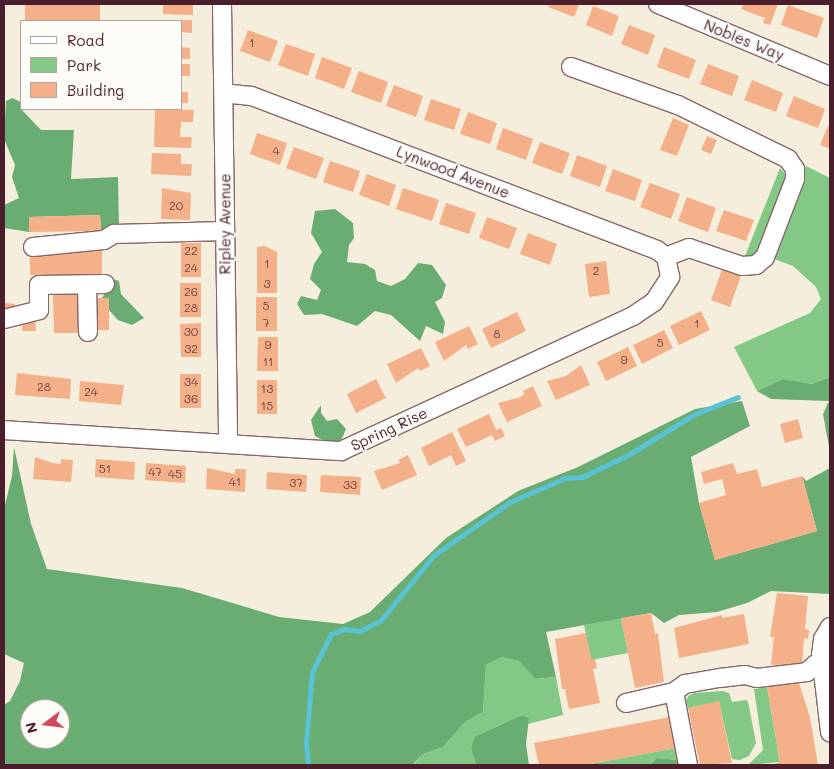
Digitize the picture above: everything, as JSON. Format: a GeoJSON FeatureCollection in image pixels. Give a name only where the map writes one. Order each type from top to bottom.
{"type":"FeatureCollection","features":[{"type":"Feature","properties":{"kind":"street","name":"Ripley Avenue"},"geometry":{"type":"LineString","coordinates":[[222,4],[228,444]]}},
{"type":"Feature","properties":{"kind":"street","name":"Nobles Way"},"geometry":{"type":"LineString","coordinates":[[658,4],[830,76]]}},
{"type":"Feature","properties":{"kind":"street"},"geometry":{"type":"LineString","coordinates":[[571,67],[678,106],[788,159],[795,169],[795,179],[765,257],[756,266],[742,266],[689,248],[668,263]]}},
{"type":"Feature","properties":{"kind":"street","name":"Lynwood Avenue"},"geometry":{"type":"LineString","coordinates":[[224,93],[251,96],[639,243],[668,263]]}},
{"type":"Feature","properties":{"kind":"street"},"geometry":{"type":"LineString","coordinates":[[34,247],[104,240],[114,234],[225,231]]}},
{"type":"Feature","properties":{"kind":"street","name":"Spring Rise"},"geometry":{"type":"LineString","coordinates":[[4,433],[333,451],[350,448],[647,308],[660,293],[670,277],[668,263]]}},
{"type":"Feature","properties":{"kind":"street"},"geometry":{"type":"LineString","coordinates":[[4,319],[39,310],[39,286],[106,284]]}},
{"type":"Feature","properties":{"kind":"street"},"geometry":{"type":"LineString","coordinates":[[87,285],[88,332]]}},
{"type":"Feature","properties":{"kind":"street"},"geometry":{"type":"LineString","coordinates":[[830,627],[822,647],[830,732]]}},
{"type":"Feature","properties":{"kind":"street"},"geometry":{"type":"LineString","coordinates":[[626,703],[674,692],[685,684],[720,678],[745,675],[756,678],[807,672],[816,664],[823,670]]}},
{"type":"Feature","properties":{"kind":"street"},"geometry":{"type":"LineString","coordinates":[[674,692],[688,765]]}},
{"type":"Feature","properties":{"kind":"green space"},"geometry":{"type":"Polygon","coordinates":[[[12,98],[20,102],[20,110],[41,130],[74,130],[71,179],[118,177],[119,228],[101,231],[100,215],[29,217],[29,232],[4,228],[4,205],[19,198],[12,177],[15,165],[4,139],[6,101],[12,98]]]}},
{"type":"Feature","properties":{"kind":"green space"},"geometry":{"type":"Polygon","coordinates":[[[806,166],[830,178],[830,377],[812,384],[783,379],[757,391],[734,347],[810,313],[821,299],[816,287],[793,266],[769,257],[806,166]]]}},
{"type":"Feature","properties":{"kind":"green space"},"geometry":{"type":"Polygon","coordinates":[[[780,168],[788,177],[759,259],[743,261],[780,168]]]}},
{"type":"Feature","properties":{"kind":"green space"},"geometry":{"type":"Polygon","coordinates":[[[335,209],[353,223],[354,238],[349,245],[347,262],[365,264],[375,270],[377,281],[391,286],[405,279],[418,263],[432,265],[446,285],[442,298],[435,302],[445,322],[443,334],[426,326],[420,341],[391,315],[375,311],[357,326],[322,314],[304,315],[297,304],[301,296],[317,300],[321,290],[310,279],[314,264],[322,252],[311,233],[315,211],[335,209]]]}},
{"type":"Feature","properties":{"kind":"green space"},"geometry":{"type":"Polygon","coordinates":[[[113,279],[119,281],[121,294],[144,318],[132,325],[118,320],[109,310],[109,298],[102,298],[113,279]]]}},
{"type":"Feature","properties":{"kind":"green space"},"geometry":{"type":"Polygon","coordinates":[[[830,377],[830,452],[823,414],[829,401],[771,399],[757,391],[783,379],[812,384],[830,377]]]}},
{"type":"Feature","properties":{"kind":"green space"},"geometry":{"type":"Polygon","coordinates":[[[742,401],[750,426],[691,457],[699,503],[715,560],[817,531],[802,476],[806,481],[830,468],[830,594],[771,591],[747,603],[717,612],[679,615],[664,623],[651,613],[546,632],[556,677],[535,679],[519,661],[501,657],[486,665],[483,712],[465,722],[443,747],[423,754],[412,765],[4,765],[4,705],[10,701],[20,681],[24,663],[4,654],[4,509],[12,476],[14,447],[31,524],[47,569],[182,588],[279,617],[343,624],[370,612],[446,538],[518,491],[578,467],[695,409],[742,401]]]}},
{"type":"Feature","properties":{"kind":"green space"},"geometry":{"type":"Polygon","coordinates":[[[321,405],[321,413],[327,421],[337,419],[346,429],[340,443],[328,443],[315,436],[311,420],[321,405]]]}},
{"type":"Feature","properties":{"kind":"green space"},"geometry":{"type":"Polygon","coordinates":[[[621,618],[628,653],[591,660],[584,625],[621,618]]]}},
{"type":"Feature","properties":{"kind":"green space"},"geometry":{"type":"Polygon","coordinates":[[[501,657],[519,661],[535,679],[556,677],[563,715],[528,724],[529,718],[522,715],[474,737],[471,749],[476,765],[413,765],[423,754],[443,747],[465,722],[483,712],[486,665],[501,657]]]}},
{"type":"Feature","properties":{"kind":"green space"},"geometry":{"type":"Polygon","coordinates":[[[767,687],[780,762],[748,765],[763,750],[754,689],[767,687]]]}},
{"type":"Feature","properties":{"kind":"green space"},"geometry":{"type":"Polygon","coordinates":[[[722,691],[729,693],[732,702],[747,700],[749,706],[756,743],[749,756],[740,760],[732,759],[719,702],[688,708],[686,701],[688,696],[694,693],[722,691]]]}},
{"type":"Feature","properties":{"kind":"green space"},"geometry":{"type":"Polygon","coordinates":[[[522,715],[529,718],[526,744],[529,765],[476,765],[471,749],[474,737],[522,715]]]}},
{"type":"Feature","properties":{"kind":"green space"},"geometry":{"type":"Polygon","coordinates":[[[676,748],[679,760],[657,758],[650,765],[585,765],[676,748]]]}},
{"type":"Feature","properties":{"kind":"green space"},"geometry":{"type":"Polygon","coordinates":[[[657,758],[679,760],[680,765],[650,765],[657,758]]]}},
{"type":"Feature","properties":{"kind":"building"},"geometry":{"type":"Polygon","coordinates":[[[25,4],[100,4],[100,20],[25,20],[25,4]]]}},
{"type":"Feature","properties":{"kind":"building"},"geometry":{"type":"Polygon","coordinates":[[[163,4],[193,4],[193,15],[163,14],[163,4]]]}},
{"type":"Feature","properties":{"kind":"building"},"geometry":{"type":"Polygon","coordinates":[[[549,4],[579,4],[574,17],[548,7],[549,4]]]}},
{"type":"Feature","properties":{"kind":"building"},"geometry":{"type":"Polygon","coordinates":[[[743,4],[778,4],[770,25],[763,23],[765,18],[741,9],[743,4]]]}},
{"type":"Feature","properties":{"kind":"building"},"geometry":{"type":"Polygon","coordinates":[[[788,5],[824,18],[817,38],[781,25],[788,5]]]}},
{"type":"Feature","properties":{"kind":"building"},"geometry":{"type":"Polygon","coordinates":[[[593,6],[619,16],[612,36],[586,25],[593,6]]]}},
{"type":"Feature","properties":{"kind":"building"},"geometry":{"type":"Polygon","coordinates":[[[182,20],[192,20],[192,33],[182,32],[182,20]]]}},
{"type":"Feature","properties":{"kind":"building"},"geometry":{"type":"Polygon","coordinates":[[[629,25],[655,35],[648,55],[621,44],[629,25]]]}},
{"type":"Feature","properties":{"kind":"building"},"geometry":{"type":"Polygon","coordinates":[[[248,30],[278,41],[270,62],[240,51],[248,30]]]}},
{"type":"Feature","properties":{"kind":"building"},"geometry":{"type":"Polygon","coordinates":[[[286,44],[315,54],[308,76],[278,65],[286,44]]]}},
{"type":"Feature","properties":{"kind":"building"},"geometry":{"type":"Polygon","coordinates":[[[182,47],[190,48],[190,59],[182,59],[182,47]]]}},
{"type":"Feature","properties":{"kind":"building"},"geometry":{"type":"Polygon","coordinates":[[[664,47],[696,60],[689,79],[657,67],[664,47]]]}},
{"type":"Feature","properties":{"kind":"building"},"geometry":{"type":"Polygon","coordinates":[[[322,57],[352,68],[344,89],[315,78],[322,57]]]}},
{"type":"Feature","properties":{"kind":"building"},"geometry":{"type":"Polygon","coordinates":[[[182,64],[190,64],[190,76],[182,76],[182,64]]]}},
{"type":"Feature","properties":{"kind":"building"},"geometry":{"type":"Polygon","coordinates":[[[708,64],[739,76],[732,96],[700,84],[708,64]]]}},
{"type":"Feature","properties":{"kind":"building"},"geometry":{"type":"Polygon","coordinates":[[[359,71],[388,82],[381,103],[351,92],[359,71]]]}},
{"type":"Feature","properties":{"kind":"building"},"geometry":{"type":"Polygon","coordinates":[[[752,80],[783,93],[776,112],[744,100],[752,80]]]}},
{"type":"Feature","properties":{"kind":"building"},"geometry":{"type":"Polygon","coordinates":[[[394,85],[423,96],[416,117],[386,106],[394,85]]]}},
{"type":"Feature","properties":{"kind":"building"},"geometry":{"type":"Polygon","coordinates":[[[182,92],[188,92],[188,103],[182,103],[182,92]]]}},
{"type":"Feature","properties":{"kind":"building"},"geometry":{"type":"Polygon","coordinates":[[[794,96],[825,109],[818,128],[786,116],[794,96]]]}},
{"type":"Feature","properties":{"kind":"building"},"geometry":{"type":"Polygon","coordinates":[[[431,99],[461,109],[454,130],[424,120],[431,99]]]}},
{"type":"Feature","properties":{"kind":"building"},"geometry":{"type":"Polygon","coordinates":[[[155,110],[194,110],[193,122],[181,122],[180,137],[192,137],[191,148],[154,147],[155,110]]]}},
{"type":"Feature","properties":{"kind":"building"},"geometry":{"type":"Polygon","coordinates":[[[468,112],[497,123],[490,144],[460,134],[468,112]]]}},
{"type":"Feature","properties":{"kind":"building"},"geometry":{"type":"Polygon","coordinates":[[[673,118],[689,125],[677,156],[660,150],[673,118]]]}},
{"type":"Feature","properties":{"kind":"building"},"geometry":{"type":"Polygon","coordinates":[[[828,126],[830,127],[830,149],[820,145],[828,126]]]}},
{"type":"Feature","properties":{"kind":"building"},"geometry":{"type":"Polygon","coordinates":[[[503,128],[533,139],[526,160],[496,149],[503,128]]]}},
{"type":"Feature","properties":{"kind":"building"},"geometry":{"type":"Polygon","coordinates":[[[257,133],[287,143],[280,165],[250,154],[257,133]]]}},
{"type":"Feature","properties":{"kind":"building"},"geometry":{"type":"Polygon","coordinates":[[[707,136],[717,140],[711,154],[701,150],[707,136]]]}},
{"type":"Feature","properties":{"kind":"building"},"geometry":{"type":"Polygon","coordinates":[[[540,142],[570,153],[562,174],[532,163],[540,142]]]}},
{"type":"Feature","properties":{"kind":"building"},"geometry":{"type":"Polygon","coordinates":[[[294,147],[324,158],[316,179],[286,168],[294,147]]]}},
{"type":"Feature","properties":{"kind":"building"},"geometry":{"type":"Polygon","coordinates":[[[152,153],[181,154],[181,164],[192,164],[191,176],[151,174],[152,153]]]}},
{"type":"Feature","properties":{"kind":"building"},"geometry":{"type":"Polygon","coordinates":[[[577,155],[607,166],[600,187],[570,176],[577,155]]]}},
{"type":"Feature","properties":{"kind":"building"},"geometry":{"type":"Polygon","coordinates":[[[330,161],[360,171],[353,192],[323,182],[330,161]]]}},
{"type":"Feature","properties":{"kind":"building"},"geometry":{"type":"Polygon","coordinates":[[[613,169],[642,180],[635,201],[605,191],[613,169]]]}},
{"type":"Feature","properties":{"kind":"building"},"geometry":{"type":"Polygon","coordinates":[[[367,174],[396,185],[389,206],[359,195],[367,174]]]}},
{"type":"Feature","properties":{"kind":"building"},"geometry":{"type":"Polygon","coordinates":[[[650,183],[680,194],[671,219],[640,207],[650,183]]]}},
{"type":"Feature","properties":{"kind":"building"},"geometry":{"type":"Polygon","coordinates":[[[162,188],[191,193],[190,220],[161,219],[162,188]]]}},
{"type":"Feature","properties":{"kind":"building"},"geometry":{"type":"Polygon","coordinates":[[[403,188],[439,200],[432,221],[396,209],[403,188]]]}},
{"type":"Feature","properties":{"kind":"building"},"geometry":{"type":"Polygon","coordinates":[[[687,197],[716,208],[708,232],[678,221],[687,197]]]}},
{"type":"Feature","properties":{"kind":"building"},"geometry":{"type":"Polygon","coordinates":[[[446,203],[476,213],[469,234],[439,224],[446,203]]]}},
{"type":"Feature","properties":{"kind":"building"},"geometry":{"type":"Polygon","coordinates":[[[724,210],[754,220],[746,241],[716,231],[724,210]]]}},
{"type":"Feature","properties":{"kind":"building"},"geometry":{"type":"Polygon","coordinates":[[[100,215],[101,231],[29,232],[29,217],[100,215]]]}},
{"type":"Feature","properties":{"kind":"building"},"geometry":{"type":"Polygon","coordinates":[[[487,217],[517,228],[509,249],[479,238],[487,217]]]}},
{"type":"Feature","properties":{"kind":"building"},"geometry":{"type":"Polygon","coordinates":[[[528,233],[557,244],[550,265],[520,254],[528,233]]]}},
{"type":"Feature","properties":{"kind":"building"},"geometry":{"type":"Polygon","coordinates":[[[181,243],[201,243],[201,277],[181,277],[181,243]]]}},
{"type":"Feature","properties":{"kind":"building"},"geometry":{"type":"Polygon","coordinates":[[[265,246],[277,252],[277,293],[257,293],[257,247],[265,246]]]}},
{"type":"Feature","properties":{"kind":"building"},"geometry":{"type":"Polygon","coordinates":[[[30,251],[102,251],[102,275],[30,275],[30,251]]]}},
{"type":"Feature","properties":{"kind":"building"},"geometry":{"type":"Polygon","coordinates":[[[606,261],[610,294],[589,297],[585,264],[606,261]]]}},
{"type":"Feature","properties":{"kind":"building"},"geometry":{"type":"Polygon","coordinates":[[[724,264],[743,270],[730,307],[711,300],[724,264]]]}},
{"type":"Feature","properties":{"kind":"building"},"geometry":{"type":"Polygon","coordinates":[[[180,283],[201,283],[201,317],[180,317],[180,283]]]}},
{"type":"Feature","properties":{"kind":"building"},"geometry":{"type":"Polygon","coordinates":[[[78,293],[79,333],[54,333],[53,294],[78,293]]]}},
{"type":"Feature","properties":{"kind":"building"},"geometry":{"type":"Polygon","coordinates":[[[256,297],[277,297],[277,331],[256,331],[256,297]]]}},
{"type":"Feature","properties":{"kind":"building"},"geometry":{"type":"Polygon","coordinates":[[[94,298],[109,298],[109,330],[95,330],[94,298]]]}},
{"type":"Feature","properties":{"kind":"building"},"geometry":{"type":"Polygon","coordinates":[[[4,303],[15,304],[15,309],[4,308],[4,303]]]}},
{"type":"Feature","properties":{"kind":"building"},"geometry":{"type":"Polygon","coordinates":[[[701,311],[710,330],[679,345],[670,326],[701,311]]]}},
{"type":"Feature","properties":{"kind":"building"},"geometry":{"type":"Polygon","coordinates":[[[517,312],[526,331],[491,348],[482,329],[517,312]]]}},
{"type":"Feature","properties":{"kind":"building"},"geometry":{"type":"Polygon","coordinates":[[[22,319],[35,319],[36,331],[22,331],[22,319]]]}},
{"type":"Feature","properties":{"kind":"building"},"geometry":{"type":"Polygon","coordinates":[[[201,323],[201,357],[181,357],[180,324],[201,323]]]}},
{"type":"Feature","properties":{"kind":"building"},"geometry":{"type":"Polygon","coordinates":[[[469,326],[478,344],[468,349],[466,345],[444,361],[435,342],[469,326]]]}},
{"type":"Feature","properties":{"kind":"building"},"geometry":{"type":"Polygon","coordinates":[[[664,330],[673,348],[642,364],[633,345],[664,330]]]}},
{"type":"Feature","properties":{"kind":"building"},"geometry":{"type":"Polygon","coordinates":[[[258,337],[278,337],[278,371],[257,371],[258,337]]]}},
{"type":"Feature","properties":{"kind":"building"},"geometry":{"type":"Polygon","coordinates":[[[628,347],[637,366],[606,381],[597,362],[628,347]]]}},
{"type":"Feature","properties":{"kind":"building"},"geometry":{"type":"Polygon","coordinates":[[[421,348],[430,366],[420,371],[418,368],[396,383],[387,364],[421,348]]]}},
{"type":"Feature","properties":{"kind":"building"},"geometry":{"type":"Polygon","coordinates":[[[581,365],[590,385],[556,400],[547,381],[566,376],[581,365]]]}},
{"type":"Feature","properties":{"kind":"building"},"geometry":{"type":"Polygon","coordinates":[[[17,373],[71,379],[70,399],[15,395],[17,373]]]}},
{"type":"Feature","properties":{"kind":"building"},"geometry":{"type":"Polygon","coordinates":[[[180,374],[201,374],[201,408],[180,408],[180,374]]]}},
{"type":"Feature","properties":{"kind":"building"},"geometry":{"type":"Polygon","coordinates":[[[376,379],[386,398],[356,413],[347,394],[376,379]]]}},
{"type":"Feature","properties":{"kind":"building"},"geometry":{"type":"Polygon","coordinates":[[[257,380],[277,380],[277,414],[257,414],[257,380]]]}},
{"type":"Feature","properties":{"kind":"building"},"geometry":{"type":"Polygon","coordinates":[[[80,381],[124,385],[121,405],[79,401],[80,381]]]}},
{"type":"Feature","properties":{"kind":"building"},"geometry":{"type":"Polygon","coordinates":[[[533,386],[542,406],[507,422],[498,403],[518,398],[524,395],[523,391],[533,386]]]}},
{"type":"Feature","properties":{"kind":"building"},"geometry":{"type":"Polygon","coordinates":[[[489,414],[496,430],[501,428],[505,436],[495,441],[492,435],[466,447],[457,429],[489,414]]]}},
{"type":"Feature","properties":{"kind":"building"},"geometry":{"type":"Polygon","coordinates":[[[798,419],[803,438],[785,443],[780,424],[798,419]]]}},
{"type":"Feature","properties":{"kind":"building"},"geometry":{"type":"Polygon","coordinates":[[[452,432],[466,461],[456,466],[451,455],[429,466],[421,448],[452,432]]]}},
{"type":"Feature","properties":{"kind":"building"},"geometry":{"type":"Polygon","coordinates":[[[408,455],[417,475],[382,490],[374,471],[400,463],[398,460],[408,455]]]}},
{"type":"Feature","properties":{"kind":"building"},"geometry":{"type":"Polygon","coordinates":[[[35,457],[61,464],[61,459],[73,460],[71,482],[33,479],[35,457]]]}},
{"type":"Feature","properties":{"kind":"building"},"geometry":{"type":"Polygon","coordinates":[[[96,459],[135,462],[134,480],[95,477],[96,459]]]}},
{"type":"Feature","properties":{"kind":"building"},"geometry":{"type":"Polygon","coordinates":[[[146,463],[186,466],[185,483],[145,480],[146,463]]]}},
{"type":"Feature","properties":{"kind":"building"},"geometry":{"type":"Polygon","coordinates":[[[733,463],[737,474],[757,469],[762,487],[802,476],[817,531],[715,560],[699,503],[726,495],[722,479],[704,484],[701,472],[733,463]]]}},
{"type":"Feature","properties":{"kind":"building"},"geometry":{"type":"Polygon","coordinates":[[[207,468],[235,474],[235,469],[246,469],[245,492],[206,489],[207,468]]]}},
{"type":"Feature","properties":{"kind":"building"},"geometry":{"type":"Polygon","coordinates":[[[267,472],[307,475],[306,492],[266,489],[267,472]]]}},
{"type":"Feature","properties":{"kind":"building"},"geometry":{"type":"Polygon","coordinates":[[[321,475],[361,477],[360,495],[320,492],[321,475]]]}},
{"type":"Feature","properties":{"kind":"building"},"geometry":{"type":"Polygon","coordinates":[[[777,593],[808,596],[805,629],[809,630],[808,639],[804,638],[802,667],[771,665],[774,637],[770,637],[777,593]]]}},
{"type":"Feature","properties":{"kind":"building"},"geometry":{"type":"Polygon","coordinates":[[[651,613],[655,634],[658,633],[664,682],[635,688],[621,618],[651,613]]]}},
{"type":"Feature","properties":{"kind":"building"},"geometry":{"type":"Polygon","coordinates":[[[744,614],[749,644],[679,658],[674,628],[722,615],[722,618],[744,614]]]}},
{"type":"Feature","properties":{"kind":"building"},"geometry":{"type":"Polygon","coordinates":[[[586,633],[591,660],[595,659],[597,668],[593,669],[600,703],[569,709],[565,689],[562,689],[555,639],[586,633]]]}},
{"type":"Feature","properties":{"kind":"building"},"geometry":{"type":"Polygon","coordinates":[[[798,680],[810,717],[818,765],[771,765],[780,762],[766,681],[798,680]]]}},
{"type":"Feature","properties":{"kind":"building"},"geometry":{"type":"Polygon","coordinates":[[[719,701],[732,763],[700,765],[688,708],[719,701]]]}},
{"type":"Feature","properties":{"kind":"building"},"geometry":{"type":"Polygon","coordinates":[[[670,717],[676,748],[585,765],[539,765],[534,743],[670,717]]]}},
{"type":"Feature","properties":{"kind":"waterway"},"geometry":{"type":"LineString","coordinates":[[308,765],[306,742],[312,672],[331,634],[344,629],[360,631],[380,621],[434,555],[510,502],[565,478],[582,477],[628,455],[695,414],[738,397]]}}]}
